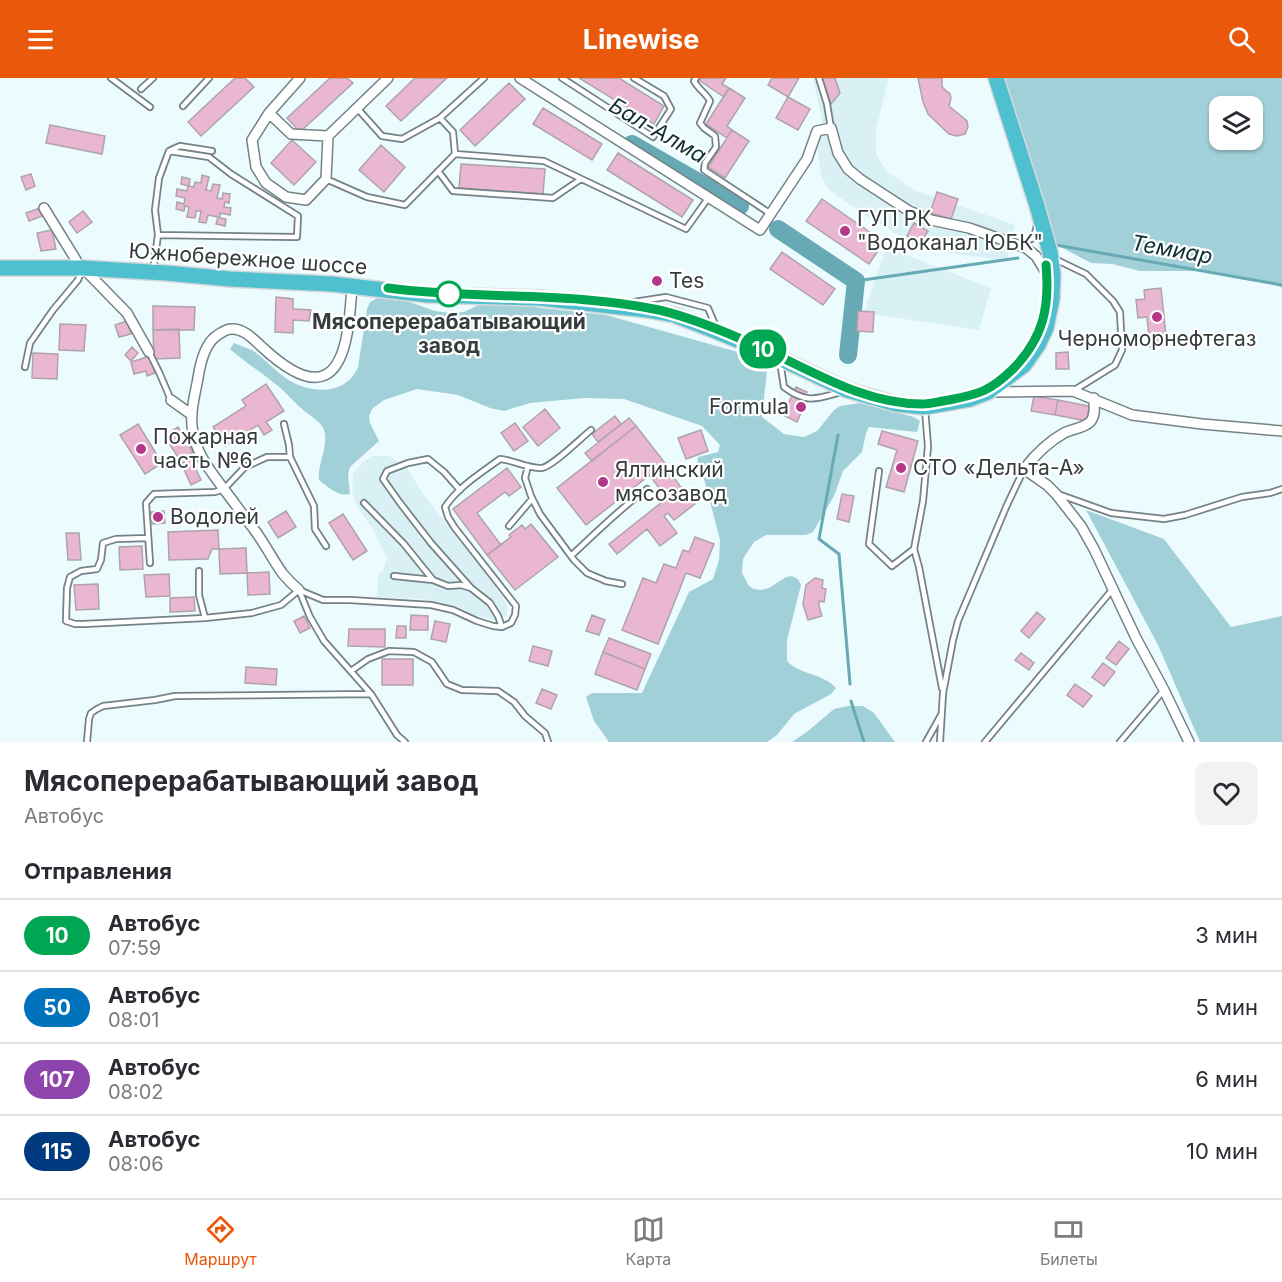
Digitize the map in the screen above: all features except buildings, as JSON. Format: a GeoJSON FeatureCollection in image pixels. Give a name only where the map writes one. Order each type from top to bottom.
{"type":"FeatureCollection","features":[{"type":"Feature","properties":{"kind":"highway","name":"Южнобережное шоссе"},"geometry":{"type":"LineString","coordinates":[[0,260],[80,264],[237,280],[334,283],[352,287],[392,290],[536,296],[622,304],[676,314],[757,346],[846,388],[896,402],[925,404],[973,395],[1002,378],[1032,347],[1041,327],[1046,305],[1049,267],[988,78]]}},
{"type":"Feature","properties":{"kind":"highway","name":"Южнобережное шоссе"},"geometry":{"type":"LineString","coordinates":[[0,268],[27,269],[80,264],[154,264],[428,295],[539,298],[647,310],[674,315],[746,343],[847,390],[896,404],[925,407],[969,399],[988,392],[1024,365],[1038,345],[1046,328],[1052,298],[1049,267],[1037,206],[996,78]]}},
{"type":"Feature","properties":{"kind":"street"},"geometry":{"type":"LineString","coordinates":[[300,78],[269,113],[252,140],[256,167],[266,183],[286,197],[306,200],[326,179],[328,136],[388,78]]}},
{"type":"Feature","properties":{"kind":"street"},"geometry":{"type":"LineString","coordinates":[[520,78],[760,230],[807,159],[817,131],[831,128],[838,153],[848,168],[860,179],[909,211],[931,220],[969,228],[1026,248],[1049,267]]}},
{"type":"Feature","properties":{"kind":"street"},"geometry":{"type":"LineString","coordinates":[[269,113],[291,134],[328,136]]}},
{"type":"Feature","properties":{"kind":"street"},"geometry":{"type":"LineString","coordinates":[[44,208],[80,264],[127,313],[148,352]]}},
{"type":"Feature","properties":{"kind":"street"},"geometry":{"type":"LineString","coordinates":[[298,590],[284,575],[205,464],[198,450],[192,431],[192,415],[199,372],[212,339],[232,329],[243,332],[297,373],[313,378],[326,375],[336,365],[343,350],[352,287]]}},
{"type":"Feature","properties":{"kind":"street"},"geometry":{"type":"LineString","coordinates":[[988,392],[1073,391],[1132,415],[1282,431]]}},
{"type":"Feature","properties":{"kind":"street"},"geometry":{"type":"LineString","coordinates":[[1094,398],[1094,412],[1089,424],[1053,439],[1034,456],[1024,469],[1047,485],[1081,526],[1189,742]]}},
{"type":"Feature","properties":{"kind":"street"},"geometry":{"type":"LineString","coordinates":[[171,400],[192,415]]}},
{"type":"Feature","properties":{"kind":"lane"},"geometry":{"type":"LineString","coordinates":[[111,78],[150,107]]}},
{"type":"Feature","properties":{"kind":"lane"},"geometry":{"type":"LineString","coordinates":[[141,89],[153,78]]}},
{"type":"Feature","properties":{"kind":"lane"},"geometry":{"type":"LineString","coordinates":[[183,106],[209,78]]}},
{"type":"Feature","properties":{"kind":"lane"},"geometry":{"type":"LineString","coordinates":[[357,108],[382,136],[402,139],[440,118],[484,78]]}},
{"type":"Feature","properties":{"kind":"lane"},"geometry":{"type":"LineString","coordinates":[[562,78],[653,137],[671,109],[664,96],[634,78]]}},
{"type":"Feature","properties":{"kind":"lane"},"geometry":{"type":"LineString","coordinates":[[696,78],[694,81],[706,93],[710,101],[700,123],[715,136],[716,147],[705,163],[704,170],[771,214]]}},
{"type":"Feature","properties":{"kind":"lane"},"geometry":{"type":"LineString","coordinates":[[819,78],[831,128]]}},
{"type":"Feature","properties":{"kind":"lane"},"geometry":{"type":"LineString","coordinates":[[440,118],[453,132],[455,154]]}},
{"type":"Feature","properties":{"kind":"lane"},"geometry":{"type":"LineString","coordinates":[[154,264],[158,236],[155,210],[159,178],[169,151],[180,146],[212,151]]}},
{"type":"Feature","properties":{"kind":"lane"},"geometry":{"type":"LineString","coordinates":[[158,236],[297,237],[298,216],[231,174],[209,157],[169,151]]}},
{"type":"Feature","properties":{"kind":"lane"},"geometry":{"type":"LineString","coordinates":[[326,179],[367,198],[405,206],[455,154],[544,161],[686,229],[710,197]]}},
{"type":"Feature","properties":{"kind":"lane"},"geometry":{"type":"LineString","coordinates":[[438,171],[453,191],[553,198],[581,179]]}},
{"type":"Feature","properties":{"kind":"lane"},"geometry":{"type":"LineString","coordinates":[[1004,240],[1023,243],[1034,238],[1037,225]]}},
{"type":"Feature","properties":{"kind":"lane"},"geometry":{"type":"LineString","coordinates":[[25,367],[30,343],[78,280],[80,264]]}},
{"type":"Feature","properties":{"kind":"lane"},"geometry":{"type":"LineString","coordinates":[[1049,267],[1086,274],[1113,301],[1120,312],[1122,350],[1115,365],[1073,391]]}},
{"type":"Feature","properties":{"kind":"lane"},"geometry":{"type":"LineString","coordinates":[[148,352],[171,400]]}},
{"type":"Feature","properties":{"kind":"lane"},"geometry":{"type":"LineString","coordinates":[[780,359],[783,387],[793,394],[804,399],[815,400],[847,390]]}},
{"type":"Feature","properties":{"kind":"lane"},"geometry":{"type":"LineString","coordinates":[[925,407],[928,446],[923,501],[914,549],[943,693]]}},
{"type":"Feature","properties":{"kind":"lane"},"geometry":{"type":"LineString","coordinates":[[284,424],[290,457],[314,506],[315,529],[326,546]]}},
{"type":"Feature","properties":{"kind":"lane"},"geometry":{"type":"LineString","coordinates":[[298,590],[323,600],[431,604],[493,626],[502,627],[511,623],[516,606],[448,517],[445,507],[460,490],[500,459],[543,468],[591,430]]}},
{"type":"Feature","properties":{"kind":"lane"},"geometry":{"type":"LineString","coordinates":[[150,563],[146,503],[154,494],[215,492],[224,489],[245,467],[267,457],[290,457]]}},
{"type":"Feature","properties":{"kind":"lane"},"geometry":{"type":"LineString","coordinates":[[460,490],[428,459],[387,471],[383,479],[425,535],[471,588],[490,603],[502,627]]}},
{"type":"Feature","properties":{"kind":"lane"},"geometry":{"type":"LineString","coordinates":[[528,466],[525,478],[532,499],[540,514],[571,556],[587,573],[606,581],[622,584]]}},
{"type":"Feature","properties":{"kind":"lane"},"geometry":{"type":"LineString","coordinates":[[940,742],[943,693],[958,621],[1024,469]]}},
{"type":"Feature","properties":{"kind":"lane"},"geometry":{"type":"LineString","coordinates":[[879,471],[869,544],[892,566],[914,549]]}},
{"type":"Feature","properties":{"kind":"lane"},"geometry":{"type":"LineString","coordinates":[[571,556],[604,523],[647,489]]}},
{"type":"Feature","properties":{"kind":"lane"},"geometry":{"type":"LineString","coordinates":[[1056,494],[1111,513],[1164,519],[1185,515],[1242,497],[1282,489]]}},
{"type":"Feature","properties":{"kind":"lane"},"geometry":{"type":"LineString","coordinates":[[509,526],[532,499]]}},
{"type":"Feature","properties":{"kind":"lane"},"geometry":{"type":"LineString","coordinates":[[364,503],[404,544],[432,580]]}},
{"type":"Feature","properties":{"kind":"lane"},"geometry":{"type":"LineString","coordinates":[[148,538],[116,539],[103,543],[101,560],[97,569],[81,571],[70,578],[67,588],[66,621],[84,624],[205,618],[252,613],[281,604],[298,590]]}},
{"type":"Feature","properties":{"kind":"lane"},"geometry":{"type":"LineString","coordinates":[[199,571],[200,595],[205,618]]}},
{"type":"Feature","properties":{"kind":"lane"},"geometry":{"type":"LineString","coordinates":[[394,576],[432,580],[448,586],[461,585],[471,588]]}},
{"type":"Feature","properties":{"kind":"lane"},"geometry":{"type":"LineString","coordinates":[[298,590],[324,641],[371,694],[397,735],[405,742]]}},
{"type":"Feature","properties":{"kind":"lane"},"geometry":{"type":"LineString","coordinates":[[985,742],[1112,590]]}},
{"type":"Feature","properties":{"kind":"lane"},"geometry":{"type":"LineString","coordinates":[[351,671],[368,659],[389,651],[414,652],[432,662],[447,684],[462,690],[498,691],[514,702],[525,716],[545,733],[548,742]]}},
{"type":"Feature","properties":{"kind":"lane"},"geometry":{"type":"LineString","coordinates":[[1120,742],[1164,690]]}},
{"type":"Feature","properties":{"kind":"lane"},"geometry":{"type":"LineString","coordinates":[[87,742],[89,719],[92,713],[103,706],[175,696],[371,694]]}},
{"type":"Feature","properties":{"kind":"lane"},"geometry":{"type":"LineString","coordinates":[[926,742],[942,713]]}},
{"type":"Feature","properties":{"kind":"shaded area"},"geometry":{"type":"Polygon","coordinates":[[[813,78],[889,78],[876,129],[876,155],[888,172],[914,190],[1015,225],[1007,261],[922,249],[863,214],[828,189],[821,175],[818,152],[823,127],[813,78]]]}},
{"type":"Feature","properties":{"kind":"shaded area"},"geometry":{"type":"Polygon","coordinates":[[[1001,78],[1282,78],[1282,288],[1233,278],[1212,271],[1140,271],[1112,264],[1091,263],[1053,243],[1001,78]]]}},
{"type":"Feature","properties":{"kind":"shaded area"},"geometry":{"type":"Polygon","coordinates":[[[886,247],[991,288],[979,330],[864,313],[886,247]]]}},
{"type":"Feature","properties":{"kind":"shaded area"},"geometry":{"type":"Polygon","coordinates":[[[383,295],[390,295],[435,311],[450,313],[464,312],[483,303],[497,303],[606,315],[745,354],[763,365],[767,371],[762,417],[784,434],[804,437],[817,431],[840,406],[860,403],[914,417],[920,421],[917,432],[869,427],[862,452],[843,471],[834,496],[813,532],[806,535],[766,535],[754,542],[743,559],[742,573],[749,586],[754,589],[769,588],[786,577],[792,576],[798,579],[801,585],[787,640],[787,661],[798,669],[831,683],[836,688],[831,694],[794,714],[777,735],[767,742],[609,742],[594,721],[586,697],[592,693],[642,693],[689,592],[713,579],[719,560],[720,540],[703,475],[697,464],[698,457],[718,452],[720,445],[702,426],[624,399],[585,398],[530,403],[504,411],[458,395],[417,389],[384,400],[372,409],[369,416],[370,423],[379,441],[350,467],[348,474],[350,494],[337,493],[319,480],[325,440],[322,426],[278,386],[230,349],[234,343],[253,351],[283,376],[306,388],[327,390],[336,387],[345,383],[358,367],[367,309],[370,302],[383,295]]]}},
{"type":"Feature","properties":{"kind":"shaded area"},"geometry":{"type":"Polygon","coordinates":[[[372,456],[389,456],[408,469],[420,490],[493,583],[507,605],[507,615],[497,621],[443,603],[422,599],[377,597],[378,574],[383,571],[387,558],[374,531],[358,508],[352,492],[353,474],[372,456]]]}},
{"type":"Feature","properties":{"kind":"shaded area"},"geometry":{"type":"Polygon","coordinates":[[[1086,510],[1164,539],[1231,627],[1282,616],[1282,742],[1200,742],[1158,645],[1086,510]]]}},
{"type":"Feature","properties":{"kind":"shaded area"},"geometry":{"type":"Polygon","coordinates":[[[863,706],[874,713],[895,742],[792,742],[834,709],[863,706]]]}},
{"type":"Feature","properties":{"kind":"waterway","name":"Бал-Алма"},"geometry":{"type":"LineString","coordinates":[[632,144],[740,206]]}},
{"type":"Feature","properties":{"kind":"waterway","name":"Бал-Алма"},"geometry":{"type":"LineString","coordinates":[[778,229],[856,281],[848,355]]}},
{"type":"Feature","properties":{"kind":"waterway","name":"Темиар"},"geometry":{"type":"LineString","coordinates":[[1056,245],[1282,285]]}},
{"type":"Feature","properties":{"kind":"waterway","name":"Темиар"},"geometry":{"type":"LineString","coordinates":[[856,281],[1018,258]]}},
{"type":"Feature","properties":{"kind":"waterway","name":"Бал-Алма"},"geometry":{"type":"LineString","coordinates":[[838,435],[819,539],[839,554],[850,684]]}},
{"type":"Feature","properties":{"kind":"waterway","name":"Бал-Алма"},"geometry":{"type":"LineString","coordinates":[[851,701],[864,742]]}},
{"type":"Feature","properties":{"kind":"bus line","name":"10"},"geometry":{"type":"LineString","coordinates":[[388,288],[448,294],[536,296],[622,304],[676,314],[757,346],[846,388],[896,402],[925,404],[973,395],[985,390],[993,386],[1026,355],[1041,327],[1046,305],[1046,265]]}},
{"type":"Feature","properties":{"kind":"place","name":"ГУП РК \"Водоканал ЮБК\""},"geometry":{"type":"Point","coordinates":[845,231]}},
{"type":"Feature","properties":{"kind":"place","name":"Tes"},"geometry":{"type":"Point","coordinates":[657,281]}},
{"type":"Feature","properties":{"kind":"place","name":"Мясоперерабатывающий завод"},"geometry":{"type":"Point","coordinates":[449,294]}},
{"type":"Feature","properties":{"kind":"place","name":"Черноморнефтегаз"},"geometry":{"type":"Point","coordinates":[1157,317]}},
{"type":"Feature","properties":{"kind":"place","name":"Formula"},"geometry":{"type":"Point","coordinates":[801,407]}},
{"type":"Feature","properties":{"kind":"place","name":"Пожарная часть №6"},"geometry":{"type":"Point","coordinates":[141,449]}},
{"type":"Feature","properties":{"kind":"place","name":"СТО «Дельта-А»"},"geometry":{"type":"Point","coordinates":[901,468]}},
{"type":"Feature","properties":{"kind":"place","name":"Ялтинский мясозавод"},"geometry":{"type":"Point","coordinates":[603,482]}},
{"type":"Feature","properties":{"kind":"place","name":"Водолей"},"geometry":{"type":"Point","coordinates":[158,517]}}]}
